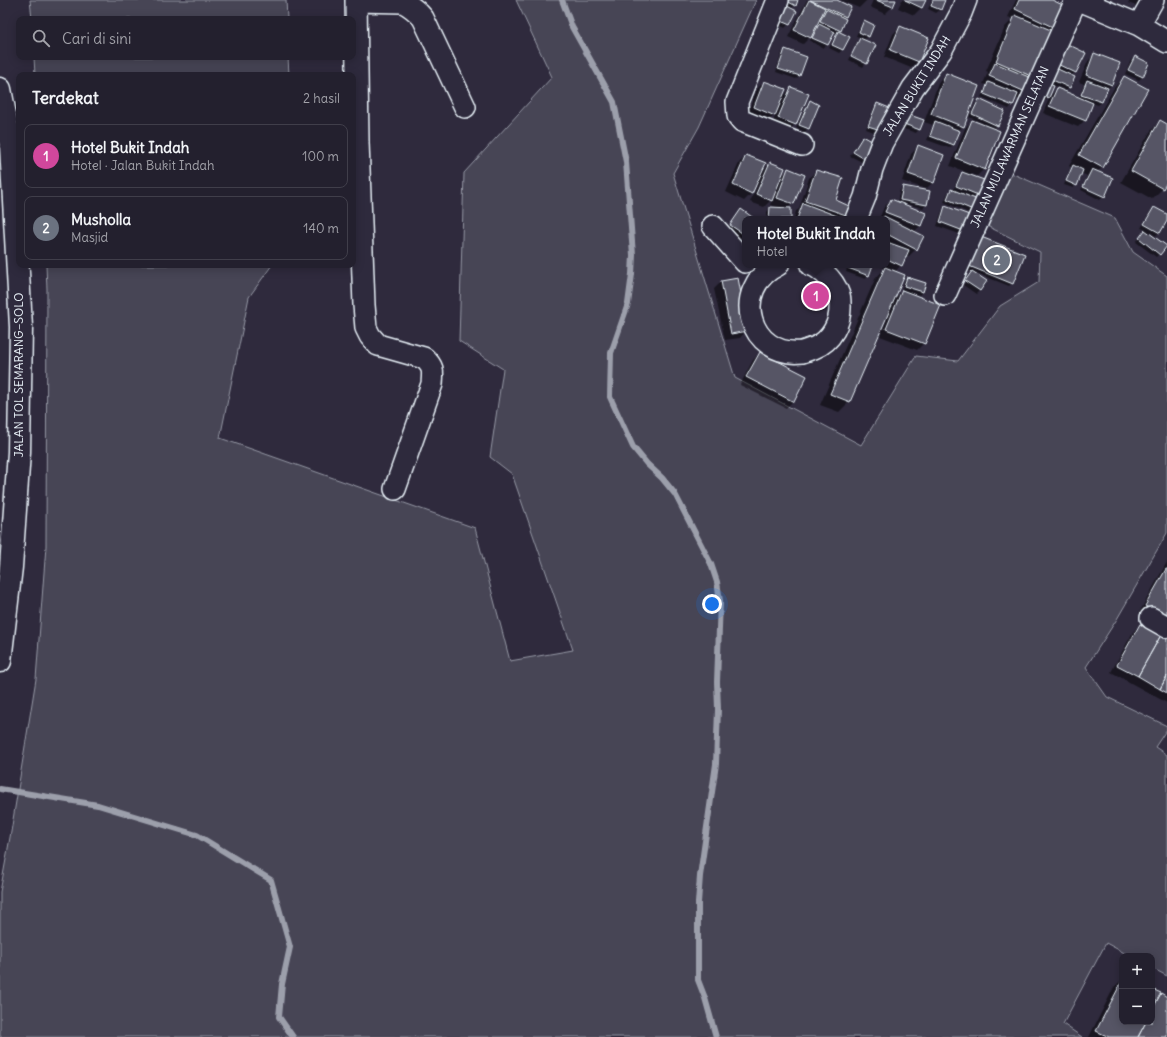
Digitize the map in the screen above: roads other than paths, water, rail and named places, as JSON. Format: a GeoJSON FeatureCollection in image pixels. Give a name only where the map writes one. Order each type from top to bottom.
{"type":"FeatureCollection","features":[{"type":"Feature","properties":{"kind":"highway","name":"JALAN TOL SEMARANG–SOLO"},"geometry":{"type":"LineString","coordinates":[[0,89],[11,146],[16,236]]}},
{"type":"Feature","properties":{"kind":"highway","name":"JALAN TOL SEMARANG–SOLO"},"geometry":{"type":"LineString","coordinates":[[0,662],[11,567],[19,452],[21,327],[18,268]]}},
{"type":"Feature","properties":{"kind":"street"},"geometry":{"type":"LineString","coordinates":[[356,16],[356,0],[403,2],[414,9],[423,18],[465,107]]}},
{"type":"Feature","properties":{"kind":"street"},"geometry":{"type":"LineString","coordinates":[[778,0],[737,102],[738,116],[742,121],[802,146]]}},
{"type":"Feature","properties":{"kind":"street","name":"JALAN BUKIT INDAH"},"geometry":{"type":"LineString","coordinates":[[857,216],[882,143],[914,88],[941,51],[961,13],[966,0]]}},
{"type":"Feature","properties":{"kind":"street","name":"JALAN MULAWARMAN SELATAN"},"geometry":{"type":"LineString","coordinates":[[945,295],[1076,0]]}},
{"type":"Feature","properties":{"kind":"street"},"geometry":{"type":"LineString","coordinates":[[1079,0],[1139,25],[1167,42]]}},
{"type":"Feature","properties":{"kind":"street"},"geometry":{"type":"LineString","coordinates":[[1139,25],[1153,0]]}},
{"type":"Feature","properties":{"kind":"street"},"geometry":{"type":"LineString","coordinates":[[355,72],[356,60]]}},
{"type":"Feature","properties":{"kind":"street"},"geometry":{"type":"LineString","coordinates":[[356,161],[366,328],[370,336],[378,344],[424,358],[433,368],[432,384],[395,489]]}},
{"type":"Feature","properties":{"kind":"street"},"geometry":{"type":"LineString","coordinates":[[713,226],[742,259]]}},
{"type":"Feature","properties":{"kind":"street"},"geometry":{"type":"LineString","coordinates":[[766,268],[754,271],[750,312],[755,330],[768,344],[785,351],[803,352],[821,345],[834,332],[841,314],[840,296],[834,272],[822,268]]}},
{"type":"Feature","properties":{"kind":"waterway"},"geometry":{"type":"LineString","coordinates":[[562,0],[572,27],[614,102],[626,162],[633,255],[632,274],[628,304],[611,353],[610,397],[633,447],[675,494],[711,564],[717,582],[720,601],[716,764],[700,876],[698,903],[698,980],[705,998],[716,1037]]}},
{"type":"Feature","properties":{"kind":"waterway"},"geometry":{"type":"LineString","coordinates":[[0,789],[98,805],[197,835],[271,880],[290,947],[282,984],[279,1017],[293,1037]]}},
{"type":"Feature","properties":{"kind":"place","name":"Musholla"},"geometry":{"type":"Point","coordinates":[997,260]}},
{"type":"Feature","properties":{"kind":"place","name":"Hotel Bukit Indah"},"geometry":{"type":"Point","coordinates":[816,296]}}]}
